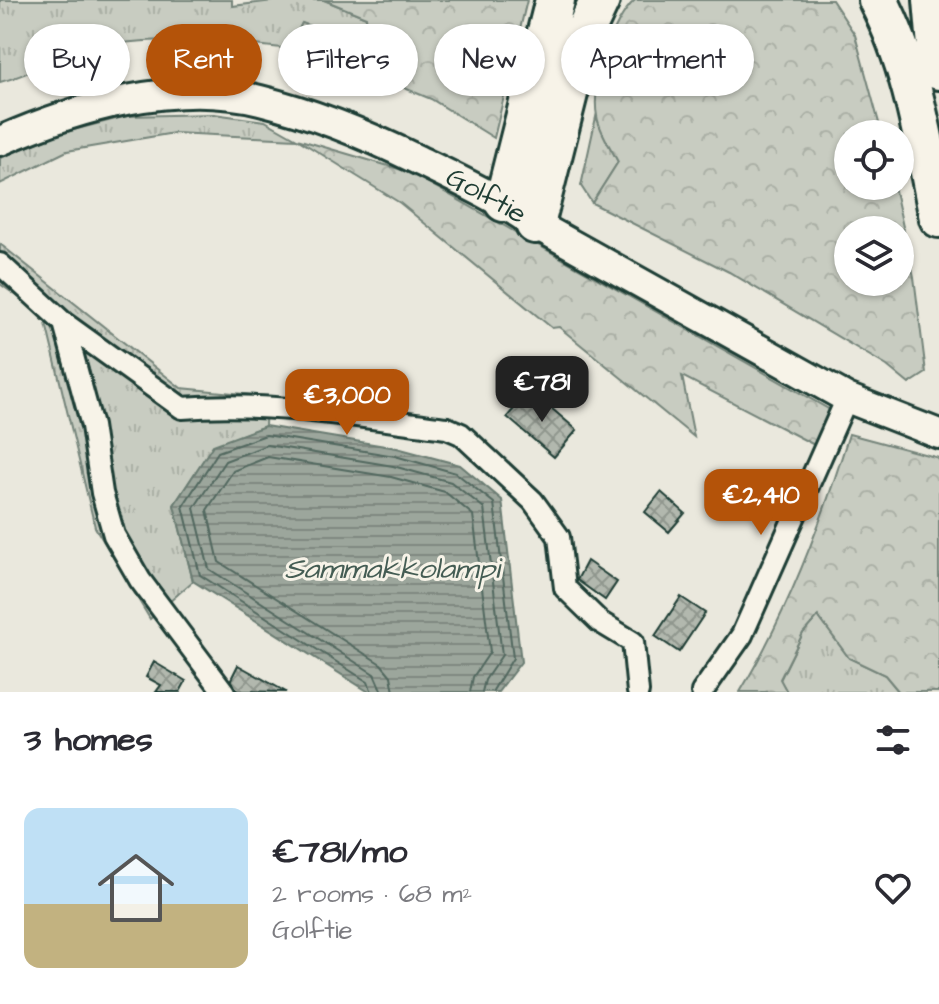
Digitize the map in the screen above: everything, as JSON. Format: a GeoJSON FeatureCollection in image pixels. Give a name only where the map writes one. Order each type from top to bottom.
{"type":"FeatureCollection","features":[{"type":"Feature","properties":{"kind":"highway"},"geometry":{"type":"LineString","coordinates":[[504,202],[555,0]]}},
{"type":"Feature","properties":{"kind":"highway"},"geometry":{"type":"LineString","coordinates":[[535,224],[570,77],[582,38],[600,0]]}},
{"type":"Feature","properties":{"kind":"highway"},"geometry":{"type":"LineString","coordinates":[[878,0],[896,35],[917,110],[939,218]]}},
{"type":"Feature","properties":{"kind":"highway"},"geometry":{"type":"LineString","coordinates":[[933,0],[939,70]]}},
{"type":"Feature","properties":{"kind":"street","name":"Golftie"},"geometry":{"type":"LineString","coordinates":[[0,141],[90,108],[145,97],[202,94],[258,99],[382,143],[504,202],[535,224],[847,398],[939,434]]}},
{"type":"Feature","properties":{"kind":"street"},"geometry":{"type":"LineString","coordinates":[[0,264],[64,323],[182,408],[231,405],[292,408],[447,428],[461,434],[533,501],[559,537],[565,588],[600,622],[633,642],[638,692]]}},
{"type":"Feature","properties":{"kind":"street"},"geometry":{"type":"LineString","coordinates":[[64,323],[92,426],[102,493],[114,535],[140,580],[224,692]]}},
{"type":"Feature","properties":{"kind":"street"},"geometry":{"type":"LineString","coordinates":[[702,692],[742,635],[847,398]]}},
{"type":"Feature","properties":{"kind":"green space"},"geometry":{"type":"Polygon","coordinates":[[[0,0],[232,0],[232,6],[281,0],[324,0],[366,17],[367,24],[278,24],[278,48],[262,46],[262,24],[146,24],[146,41],[130,43],[130,24],[24,24],[24,74],[0,82],[0,0]]]}},
{"type":"Feature","properties":{"kind":"green space"},"geometry":{"type":"Polygon","coordinates":[[[324,0],[527,0],[521,24],[434,24],[434,96],[504,96],[494,138],[418,94],[418,24],[367,24],[366,17],[324,0]]]}},
{"type":"Feature","properties":{"kind":"green space"},"geometry":{"type":"Polygon","coordinates":[[[635,0],[832,0],[855,35],[878,120],[834,120],[834,200],[897,200],[901,216],[834,216],[834,296],[914,296],[914,277],[926,373],[909,384],[887,366],[729,272],[592,203],[618,162],[600,128],[596,96],[754,96],[754,24],[619,23],[635,0]]]}},
{"type":"Feature","properties":{"kind":"green space"},"geometry":{"type":"Polygon","coordinates":[[[214,114],[265,121],[297,139],[174,133],[67,151],[0,184],[0,158],[58,134],[127,116],[214,114]]]}},
{"type":"Feature","properties":{"kind":"green space"},"geometry":{"type":"Polygon","coordinates":[[[596,117],[618,162],[592,203],[581,186],[596,117]]]}},
{"type":"Feature","properties":{"kind":"green space"},"geometry":{"type":"Polygon","coordinates":[[[297,139],[409,172],[839,415],[824,450],[682,376],[694,437],[559,327],[552,328],[400,203],[297,139]]]}},
{"type":"Feature","properties":{"kind":"green space"},"geometry":{"type":"Polygon","coordinates":[[[0,244],[181,388],[266,396],[265,426],[213,446],[174,505],[193,581],[150,619],[95,527],[44,315],[0,284],[0,244]]]}},
{"type":"Feature","properties":{"kind":"green space"},"geometry":{"type":"Polygon","coordinates":[[[849,434],[939,458],[939,692],[899,692],[885,675],[849,658],[818,616],[803,633],[780,679],[787,692],[740,692],[773,631],[802,567],[849,434]]]}},
{"type":"Feature","properties":{"kind":"green space"},"geometry":{"type":"Polygon","coordinates":[[[818,616],[849,658],[885,675],[899,692],[787,692],[780,680],[803,633],[818,616]]]}},
{"type":"Feature","properties":{"kind":"water","name":"Sammakkolampi"},"geometry":{"type":"Polygon","coordinates":[[[265,426],[397,448],[460,465],[502,500],[521,662],[498,692],[369,692],[193,581],[174,505],[213,445],[265,426]]]}},
{"type":"Feature","properties":{"kind":"building"},"geometry":{"type":"Polygon","coordinates":[[[530,390],[577,430],[554,457],[507,417],[530,390]]]}},
{"type":"Feature","properties":{"kind":"building"},"geometry":{"type":"Polygon","coordinates":[[[661,492],[685,513],[669,532],[645,512],[661,492]]]}},
{"type":"Feature","properties":{"kind":"building"},"geometry":{"type":"Polygon","coordinates":[[[587,561],[617,582],[605,600],[577,580],[587,561]]]}},
{"type":"Feature","properties":{"kind":"building"},"geometry":{"type":"Polygon","coordinates":[[[681,597],[705,613],[679,652],[655,636],[681,597]]]}},
{"type":"Feature","properties":{"kind":"building"},"geometry":{"type":"Polygon","coordinates":[[[154,662],[186,681],[180,692],[156,692],[161,685],[146,677],[154,662]]]}},
{"type":"Feature","properties":{"kind":"building"},"geometry":{"type":"Polygon","coordinates":[[[238,665],[286,692],[237,691],[231,679],[238,665]]]}}]}
